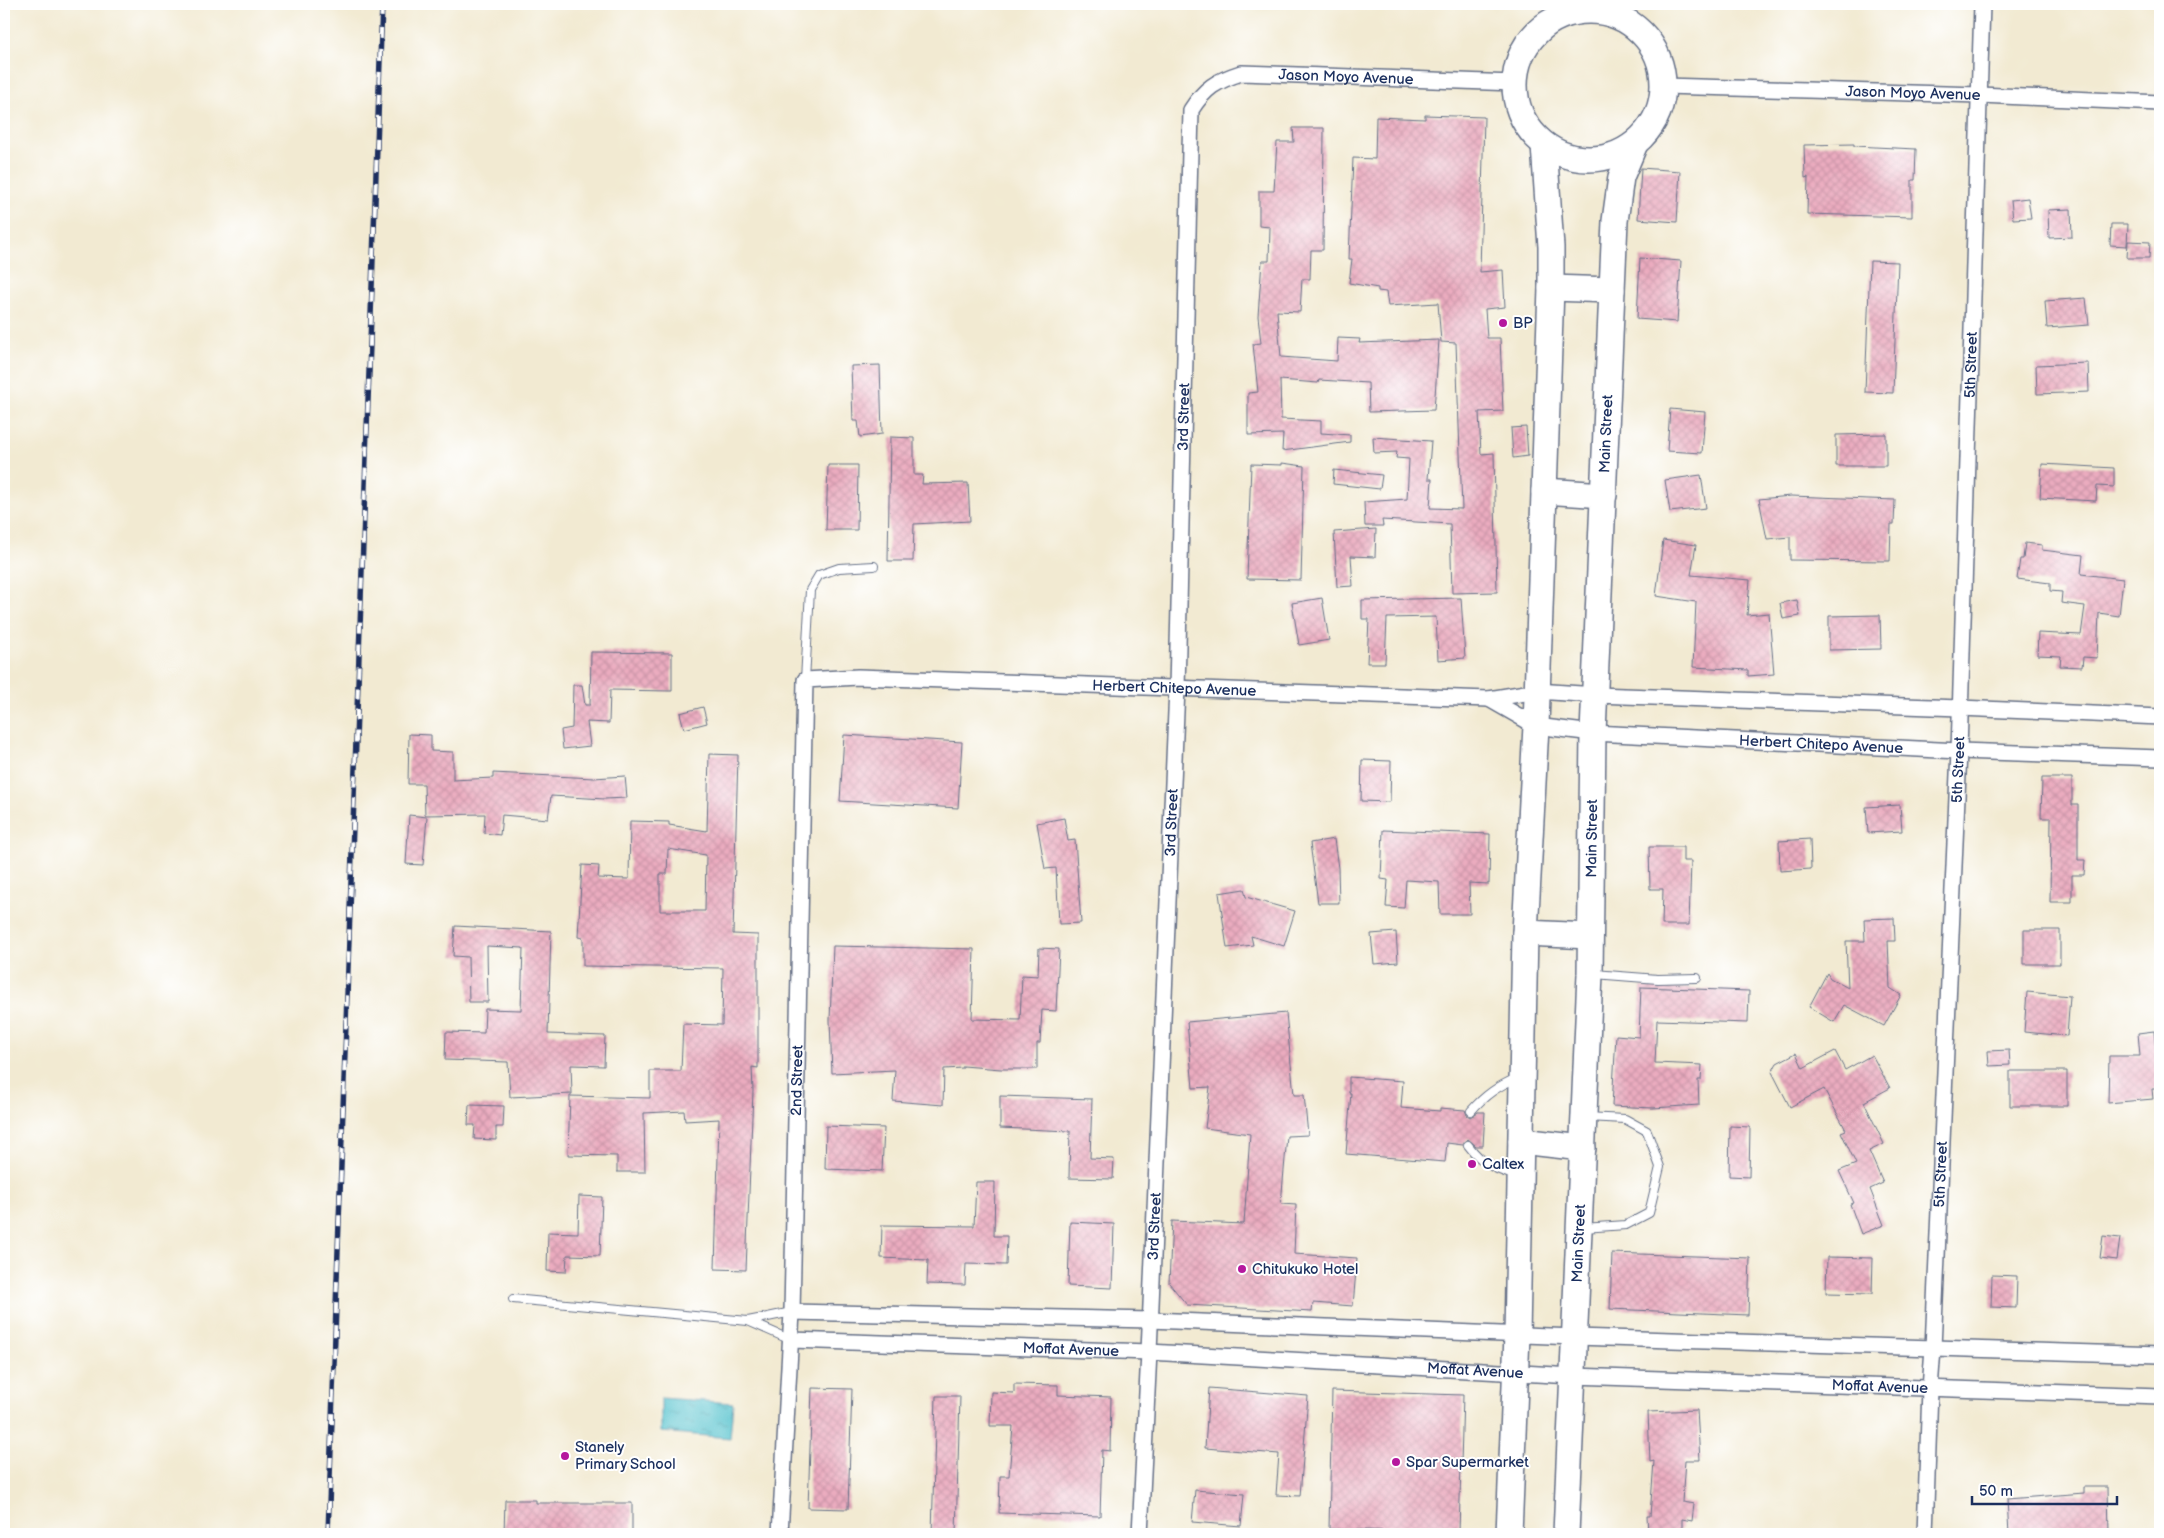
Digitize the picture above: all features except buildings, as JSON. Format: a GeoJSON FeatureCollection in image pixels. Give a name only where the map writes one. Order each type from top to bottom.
{"type":"FeatureCollection","features":[{"type":"Feature","properties":{"kind":"highway","name":"Main Street"},"geometry":{"type":"LineString","coordinates":[[1566,1534],[1590,974],[1593,733],[1615,222],[1622,177],[1634,146],[1650,129],[1660,109],[1664,86],[1660,64],[1633,15],[1616,15],[1576,8],[1550,21],[1532,37],[1519,58],[1514,83],[1517,107],[1528,128],[1544,145],[1565,156],[1589,160],[1612,156],[1634,146]]}},
{"type":"Feature","properties":{"kind":"highway"},"geometry":{"type":"LineString","coordinates":[[1509,1534],[1514,1371],[1517,1335],[1519,1176],[1526,933],[1536,726],[1551,288],[1551,247],[1544,145]]}},
{"type":"Feature","properties":{"kind":"highway"},"geometry":{"type":"LineString","coordinates":[[1551,288],[1612,290]]}},
{"type":"Feature","properties":{"kind":"highway"},"geometry":{"type":"LineString","coordinates":[[1544,491],[1604,495]]}},
{"type":"Feature","properties":{"kind":"highway"},"geometry":{"type":"LineString","coordinates":[[1526,933],[1590,936]]}},
{"type":"Feature","properties":{"kind":"highway"},"geometry":{"type":"LineString","coordinates":[[1521,1141],[1583,1148]]}},
{"type":"Feature","properties":{"kind":"street","name":"5th Street"},"geometry":{"type":"LineString","coordinates":[[1925,1534],[1959,751],[1982,4]]}},
{"type":"Feature","properties":{"kind":"street","name":"Jason Moyo Avenue"},"geometry":{"type":"LineString","coordinates":[[1191,110],[1202,94],[1220,80],[1241,73],[1514,83]]}},
{"type":"Feature","properties":{"kind":"street","name":"Jason Moyo Avenue"},"geometry":{"type":"LineString","coordinates":[[1664,86],[1980,95],[2160,103]]}},
{"type":"Feature","properties":{"kind":"street","name":"3rd Street"},"geometry":{"type":"LineString","coordinates":[[1140,1534],[1177,688],[1191,110]]}},
{"type":"Feature","properties":{"kind":"street","name":"Herbert Chitepo Avenue"},"geometry":{"type":"LineString","coordinates":[[805,680],[858,677],[1489,699],[1537,691],[1596,695],[2160,717]]}},
{"type":"Feature","properties":{"kind":"street","name":"2nd Street"},"geometry":{"type":"LineString","coordinates":[[780,1534],[792,1312],[805,680]]}},
{"type":"Feature","properties":{"kind":"street","name":"Herbert Chitepo Avenue"},"geometry":{"type":"LineString","coordinates":[[1489,699],[1536,726],[1593,733],[1959,751],[2160,758]]}},
{"type":"Feature","properties":{"kind":"street","name":"Moffat Avenue"},"geometry":{"type":"LineString","coordinates":[[792,1312],[1150,1320],[1517,1335],[2160,1355]]}},
{"type":"Feature","properties":{"kind":"street","name":"Moffat Avenue"},"geometry":{"type":"LineString","coordinates":[[791,1340],[1149,1352],[1514,1371],[1574,1376],[2160,1396]]}},
{"type":"Feature","properties":{"kind":"lane"},"geometry":{"type":"LineString","coordinates":[[805,680],[810,590],[819,575],[839,568],[874,566]]}},
{"type":"Feature","properties":{"kind":"lane"},"geometry":{"type":"LineString","coordinates":[[1590,974],[1658,980],[1697,978]]}},
{"type":"Feature","properties":{"kind":"lane"},"geometry":{"type":"LineString","coordinates":[[1471,1111],[1484,1096],[1497,1086],[1523,1075]]}},
{"type":"Feature","properties":{"kind":"lane"},"geometry":{"type":"LineString","coordinates":[[1580,1228],[1626,1225],[1649,1213],[1660,1167],[1647,1131],[1625,1119],[1584,1117]]}},
{"type":"Feature","properties":{"kind":"lane"},"geometry":{"type":"LineString","coordinates":[[1468,1145],[1477,1157],[1492,1168],[1519,1176]]}},
{"type":"Feature","properties":{"kind":"lane"},"geometry":{"type":"LineString","coordinates":[[513,1299],[748,1321],[792,1312]]}},
{"type":"Feature","properties":{"kind":"lane"},"geometry":{"type":"LineString","coordinates":[[748,1321],[791,1340]]}},
{"type":"Feature","properties":{"kind":"water"},"geometry":{"type":"Polygon","coordinates":[[[661,1398],[733,1403],[730,1438],[661,1432],[661,1398]]]}},
{"type":"Feature","properties":{"kind":"railway"},"geometry":{"type":"LineString","coordinates":[[328,1534],[382,4]]}},
{"type":"Feature","properties":{"kind":"place","name":"BP"},"geometry":{"type":"Point","coordinates":[1503,323]}},
{"type":"Feature","properties":{"kind":"place","name":"Caltex"},"geometry":{"type":"Point","coordinates":[1472,1164]}},
{"type":"Feature","properties":{"kind":"place","name":"Chitukuko Hotel"},"geometry":{"type":"Point","coordinates":[1242,1269]}},
{"type":"Feature","properties":{"kind":"place","name":"Stanely Primary School"},"geometry":{"type":"Point","coordinates":[565,1456]}},
{"type":"Feature","properties":{"kind":"place","name":"Spar Supermarket"},"geometry":{"type":"Point","coordinates":[1396,1462]}}]}
